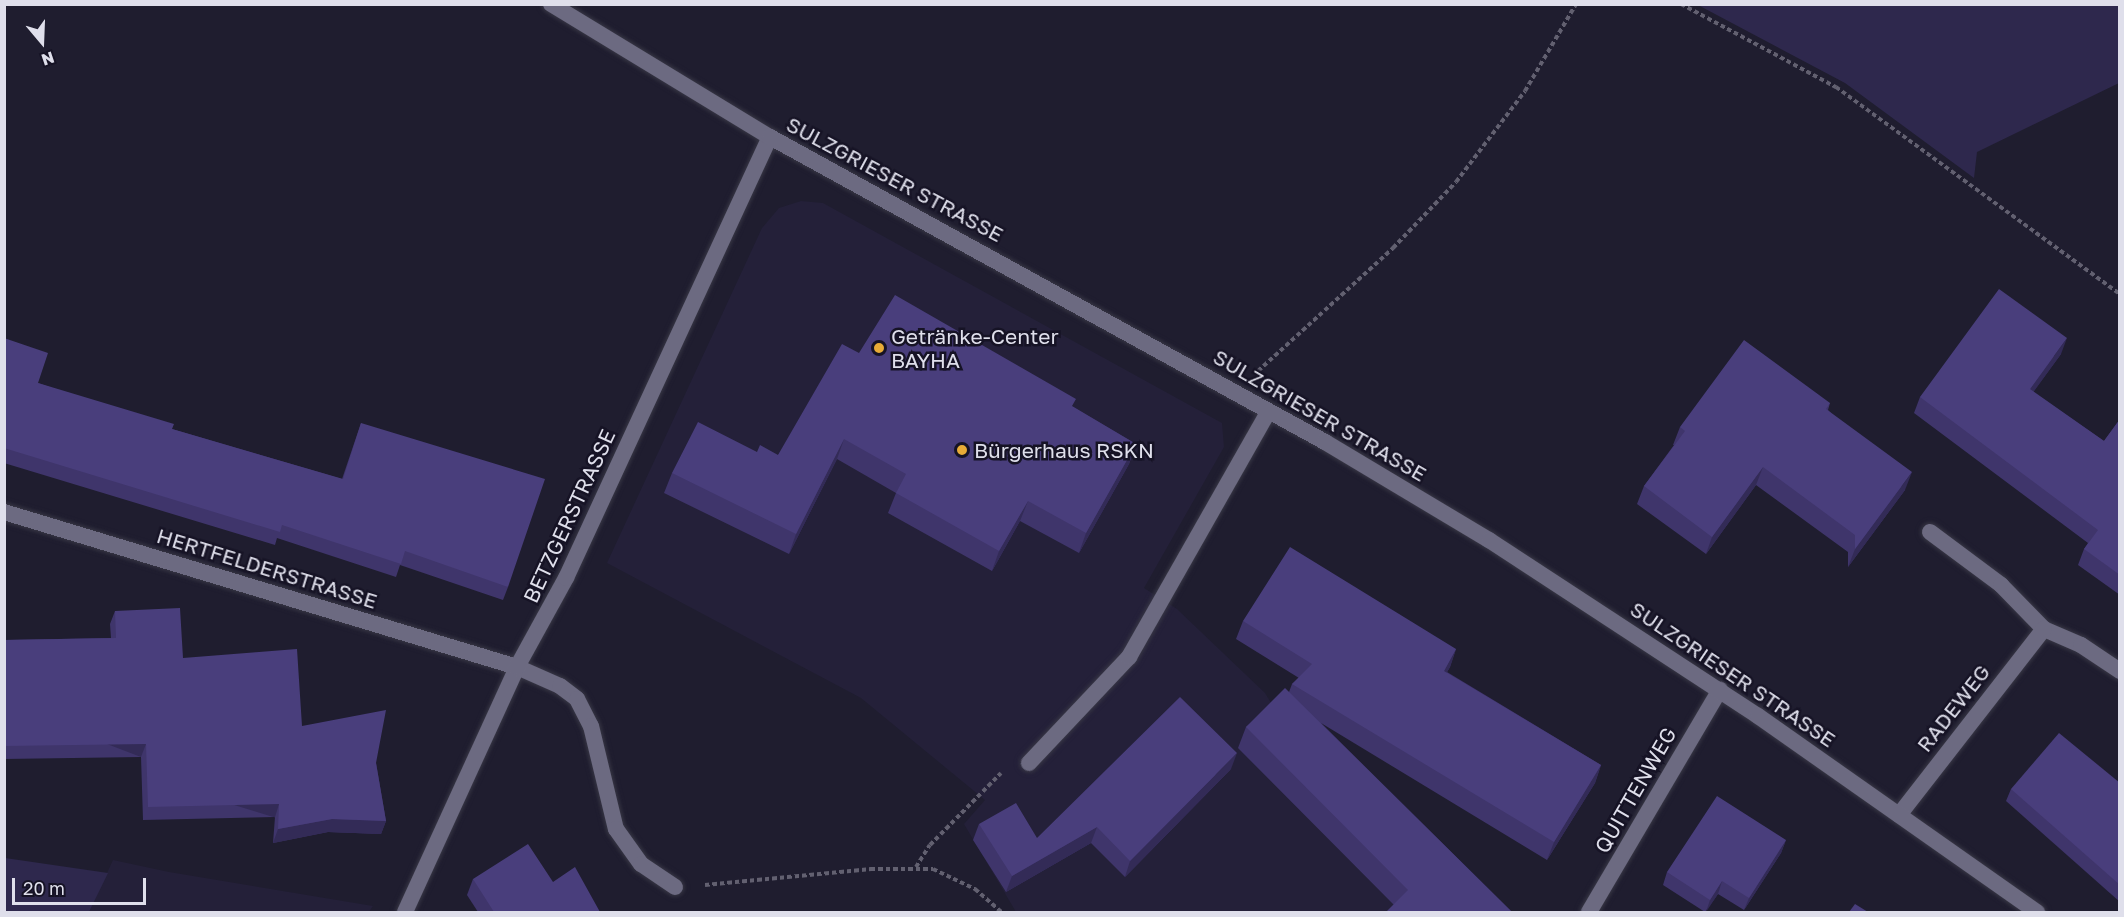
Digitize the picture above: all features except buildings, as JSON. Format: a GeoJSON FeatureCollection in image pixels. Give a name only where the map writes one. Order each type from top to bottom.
{"type":"FeatureCollection","features":[{"type":"Feature","properties":{"kind":"street","name":"SULZGRIESER STRASSE"},"geometry":{"type":"LineString","coordinates":[[551,4],[770,137],[1268,412],[1489,540],[1720,690],[2037,912]]}},
{"type":"Feature","properties":{"kind":"street","name":"BETZGERSTRASSE"},"geometry":{"type":"LineString","coordinates":[[405,912],[517,667],[566,578],[770,137]]}},
{"type":"Feature","properties":{"kind":"street"},"geometry":{"type":"LineString","coordinates":[[1029,763],[1129,657],[1268,412]]}},
{"type":"Feature","properties":{"kind":"street","name":"HERTFELDERSTRASSE"},"geometry":{"type":"LineString","coordinates":[[4,512],[517,667],[560,686],[577,699],[591,726],[616,829],[641,864],[675,887]]}},
{"type":"Feature","properties":{"kind":"street"},"geometry":{"type":"LineString","coordinates":[[1930,532],[2001,585],[2044,629],[2081,645],[2120,671]]}},
{"type":"Feature","properties":{"kind":"street","name":"RADEWEG"},"geometry":{"type":"LineString","coordinates":[[1899,815],[2044,629]]}},
{"type":"Feature","properties":{"kind":"street","name":"QUITTENWEG"},"geometry":{"type":"LineString","coordinates":[[1589,912],[1720,690]]}},
{"type":"Feature","properties":{"kind":"path"},"geometry":{"type":"LineString","coordinates":[[1233,393],[1379,261],[1449,190],[1525,91],[1576,4]]}},
{"type":"Feature","properties":{"kind":"path"},"geometry":{"type":"LineString","coordinates":[[1681,4],[1836,87],[2120,294]]}},
{"type":"Feature","properties":{"kind":"path"},"geometry":{"type":"LineString","coordinates":[[916,867],[930,845],[997,775],[1029,763]]}},
{"type":"Feature","properties":{"kind":"path"},"geometry":{"type":"LineString","coordinates":[[675,887],[916,867],[953,875],[985,896],[1001,912]]}},
{"type":"Feature","properties":{"kind":"shaded area"},"geometry":{"type":"Polygon","coordinates":[[[1698,5],[2119,5],[2119,83],[1977,152],[1974,178],[1845,83],[1698,5]]]}},
{"type":"Feature","properties":{"kind":"shaded area"},"geometry":{"type":"Polygon","coordinates":[[[801,201],[823,203],[1222,423],[1224,447],[1144,588],[1177,609],[1265,693],[1276,711],[1483,912],[1016,912],[964,824],[985,800],[861,698],[607,563],[762,228],[779,208],[801,201]]]}},
{"type":"Feature","properties":{"kind":"shaded area"},"geometry":{"type":"Polygon","coordinates":[[[5,858],[108,873],[89,912],[5,912],[5,858]]]}},
{"type":"Feature","properties":{"kind":"shaded area"},"geometry":{"type":"Polygon","coordinates":[[[113,860],[169,872],[373,906],[369,912],[89,912],[113,860]]]}},
{"type":"Feature","properties":{"kind":"place","name":"Getränke-Center BAYHA"},"geometry":{"type":"Point","coordinates":[879,348]}},
{"type":"Feature","properties":{"kind":"place","name":"Bürgerhaus RSKN"},"geometry":{"type":"Point","coordinates":[962,450]}}]}
